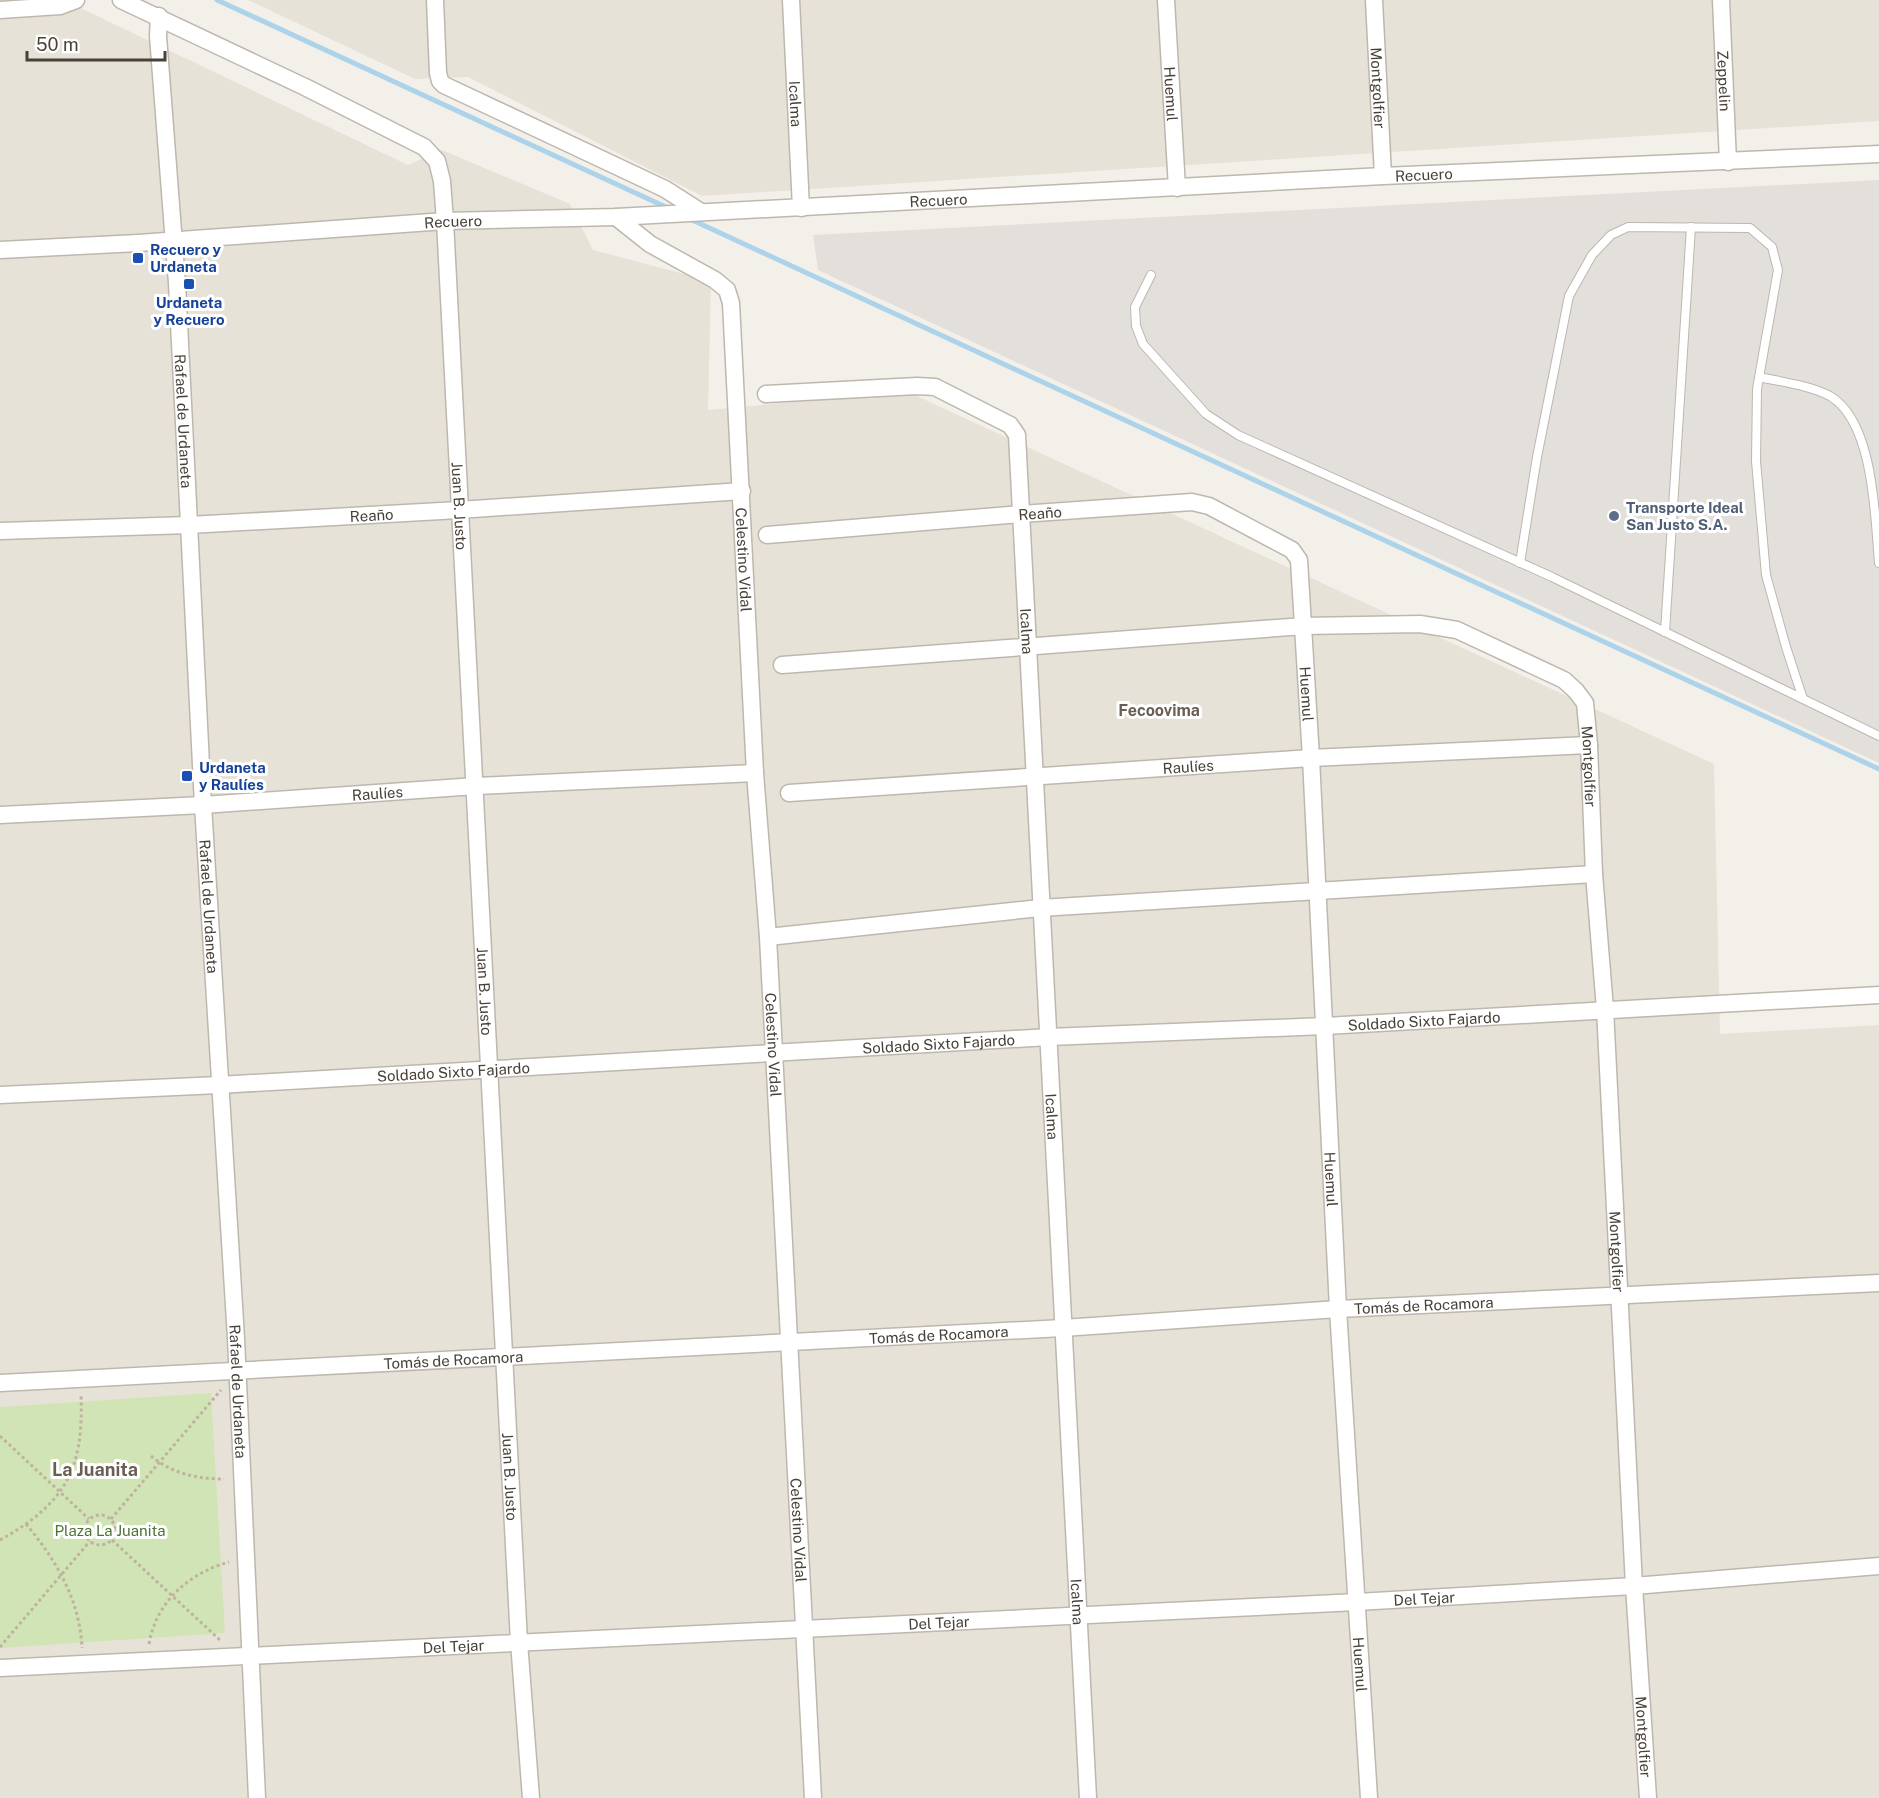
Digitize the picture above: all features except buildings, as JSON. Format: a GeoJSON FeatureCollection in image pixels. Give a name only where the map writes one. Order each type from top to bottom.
{"type":"FeatureCollection","features":[{"type":"Feature","properties":{"kind":"street"},"geometry":{"type":"LineString","coordinates":[[0,10],[60,6],[76,0]]}},
{"type":"Feature","properties":{"kind":"street","name":"Juan B. Justo"},"geometry":{"type":"LineString","coordinates":[[121,0],[159,16],[424,147],[437,161],[442,181],[476,786],[519,1642],[531,1798]]}},
{"type":"Feature","properties":{"kind":"street"},"geometry":{"type":"LineString","coordinates":[[435,0],[438,73],[444,85],[665,189],[701,212]]}},
{"type":"Feature","properties":{"kind":"street","name":"Icalma"},"geometry":{"type":"LineString","coordinates":[[791,0],[801,208]]}},
{"type":"Feature","properties":{"kind":"street","name":"Huemul"},"geometry":{"type":"LineString","coordinates":[[1166,0],[1177,188]]}},
{"type":"Feature","properties":{"kind":"street","name":"Montgolfier"},"geometry":{"type":"LineString","coordinates":[[1374,0],[1383,176]]}},
{"type":"Feature","properties":{"kind":"street","name":"Zeppelin"},"geometry":{"type":"LineString","coordinates":[[1721,0],[1728,162]]}},
{"type":"Feature","properties":{"kind":"street","name":"Rafael de Urdaneta"},"geometry":{"type":"LineString","coordinates":[[159,16],[158,36],[177,282],[203,805],[243,1477],[246,1558],[245,1656],[258,1798]]}},
{"type":"Feature","properties":{"kind":"street","name":"Recuero"},"geometry":{"type":"LineString","coordinates":[[0,250],[138,243],[445,221],[616,217],[1383,176],[1879,154]]}},
{"type":"Feature","properties":{"kind":"street","name":"Celestino Vidal"},"geometry":{"type":"LineString","coordinates":[[616,217],[650,244],[715,280],[727,290],[731,303],[755,773],[768,937],[813,1798]]}},
{"type":"Feature","properties":{"kind":"street","name":"Icalma"},"geometry":{"type":"LineString","coordinates":[[765,394],[935,387],[1010,425],[1017,435],[1088,1798]]}},
{"type":"Feature","properties":{"kind":"street","name":"Reaño"},"geometry":{"type":"LineString","coordinates":[[0,531],[189,525],[742,491]]}},
{"type":"Feature","properties":{"kind":"street","name":"Reaño"},"geometry":{"type":"LineString","coordinates":[[767,535],[1192,502],[1209,506],[1292,550],[1299,560]]}},
{"type":"Feature","properties":{"kind":"street","name":"Huemul"},"geometry":{"type":"LineString","coordinates":[[1299,560],[1318,890],[1338,1309],[1369,1798]]}},
{"type":"Feature","properties":{"kind":"street","name":"Montgolfier"},"geometry":{"type":"LineString","coordinates":[[1304,626],[1420,624],[1457,630],[1564,680],[1585,703],[1594,874],[1605,1009],[1634,1586],[1648,1798]]}},
{"type":"Feature","properties":{"kind":"street"},"geometry":{"type":"LineString","coordinates":[[782,665],[1304,626]]}},
{"type":"Feature","properties":{"kind":"street","name":"Raulíes"},"geometry":{"type":"LineString","coordinates":[[789,793],[1311,758],[1589,745]]}},
{"type":"Feature","properties":{"kind":"street","name":"Raulíes"},"geometry":{"type":"LineString","coordinates":[[0,815],[203,805],[476,786],[755,773]]}},
{"type":"Feature","properties":{"kind":"street"},"geometry":{"type":"LineString","coordinates":[[768,937],[1040,908],[1594,874]]}},
{"type":"Feature","properties":{"kind":"street","name":"Soldado Sixto Fajardo"},"geometry":{"type":"LineString","coordinates":[[0,1095],[219,1085],[1049,1038],[1324,1026],[1605,1009],[1879,1000]]}},
{"type":"Feature","properties":{"kind":"street","name":"Tomás de Rocamora"},"geometry":{"type":"LineString","coordinates":[[0,1383],[1063,1328],[1338,1309],[1879,1283]]}},
{"type":"Feature","properties":{"kind":"street","name":"Del Tejar"},"geometry":{"type":"LineString","coordinates":[[0,1668],[1357,1602],[1634,1586],[1879,1566]]}},
{"type":"Feature","properties":{"kind":"lane"},"geometry":{"type":"LineString","coordinates":[[1520,562],[1537,457],[1569,296],[1592,255],[1611,235],[1628,226],[1750,228],[1772,248],[1778,270],[1756,389],[1756,461],[1766,575],[1785,647],[1803,699]]}},
{"type":"Feature","properties":{"kind":"lane"},"geometry":{"type":"LineString","coordinates":[[1665,632],[1691,227]]}},
{"type":"Feature","properties":{"kind":"lane"},"geometry":{"type":"LineString","coordinates":[[1151,275],[1135,307],[1136,326],[1143,344],[1206,414],[1238,435],[1520,562],[1879,736]]}},
{"type":"Feature","properties":{"kind":"lane"},"geometry":{"type":"LineString","coordinates":[[1759,377],[1812,389],[1831,397],[1846,412],[1862,441],[1873,489],[1879,562]]}},
{"type":"Feature","properties":{"kind":"path"},"geometry":{"type":"LineString","coordinates":[[111,1519],[237,1371]]}},
{"type":"Feature","properties":{"kind":"path"},"geometry":{"type":"LineString","coordinates":[[0,1539],[26,1524],[42,1511],[60,1492],[71,1474],[79,1450],[82,1426],[81,1395],[77,1379]]}},
{"type":"Feature","properties":{"kind":"path"},"geometry":{"type":"LineString","coordinates":[[0,1436],[89,1519]]}},
{"type":"Feature","properties":{"kind":"path"},"geometry":{"type":"LineString","coordinates":[[151,1456],[186,1475],[202,1479],[243,1477]]}},
{"type":"Feature","properties":{"kind":"path"},"geometry":{"type":"LineString","coordinates":[[89,1519],[98,1515],[111,1519],[115,1527],[112,1540]]}},
{"type":"Feature","properties":{"kind":"path"},"geometry":{"type":"LineString","coordinates":[[89,1519],[85,1533],[90,1541],[98,1545],[112,1540]]}},
{"type":"Feature","properties":{"kind":"path"},"geometry":{"type":"LineString","coordinates":[[26,1524],[41,1542],[61,1575],[78,1617],[83,1664]]}},
{"type":"Feature","properties":{"kind":"path"},"geometry":{"type":"LineString","coordinates":[[112,1540],[171,1595],[245,1656]]}},
{"type":"Feature","properties":{"kind":"path"},"geometry":{"type":"LineString","coordinates":[[0,1647],[90,1541]]}},
{"type":"Feature","properties":{"kind":"path"},"geometry":{"type":"LineString","coordinates":[[146,1661],[151,1633],[159,1613],[171,1595],[207,1570],[246,1558]]}},
{"type":"Feature","properties":{"kind":"shaded area"},"geometry":{"type":"Polygon","coordinates":[[[0,0],[64,0],[408,165],[442,150],[570,204],[593,250],[711,281],[708,410],[906,391],[1714,764],[1720,1034],[1879,1025],[1879,1798],[0,1798],[0,0]]]}},
{"type":"Feature","properties":{"kind":"shaded area"},"geometry":{"type":"Polygon","coordinates":[[[248,0],[1879,0],[1879,121],[702,196],[468,77],[415,79],[248,0]]]}},
{"type":"Feature","properties":{"kind":"shaded area","name":"Transporte Ideal San Justo S.A."},"geometry":{"type":"Polygon","coordinates":[[[1879,180],[1879,763],[818,270],[813,235],[1879,180]]]}},
{"type":"Feature","properties":{"kind":"green space","name":"Plaza La Juanita"},"geometry":{"type":"Polygon","coordinates":[[[211,1393],[225,1633],[0,1648],[0,1407],[211,1393]]]}},
{"type":"Feature","properties":{"kind":"waterway"},"geometry":{"type":"LineString","coordinates":[[217,0],[668,208]]}},
{"type":"Feature","properties":{"kind":"waterway"},"geometry":{"type":"LineString","coordinates":[[690,219],[1879,769]]}},
{"type":"Feature","properties":{"kind":"place","name":"Recuero y Urdaneta"},"geometry":{"type":"Point","coordinates":[138,258]}},
{"type":"Feature","properties":{"kind":"place","name":"Urdaneta y Recuero"},"geometry":{"type":"Point","coordinates":[189,284]}},
{"type":"Feature","properties":{"kind":"place","name":"Transporte Ideal San Justo S.A."},"geometry":{"type":"Point","coordinates":[1614,516]}},
{"type":"Feature","properties":{"kind":"place","name":"Urdaneta y Raulíes"},"geometry":{"type":"Point","coordinates":[187,776]}},
{"type":"Feature","properties":{"kind":"district","name":"Fecoovima"},"geometry":{"type":"Point","coordinates":[1159,710]}},
{"type":"Feature","properties":{"kind":"district","name":"La Juanita"},"geometry":{"type":"Point","coordinates":[95,1469]}}]}
